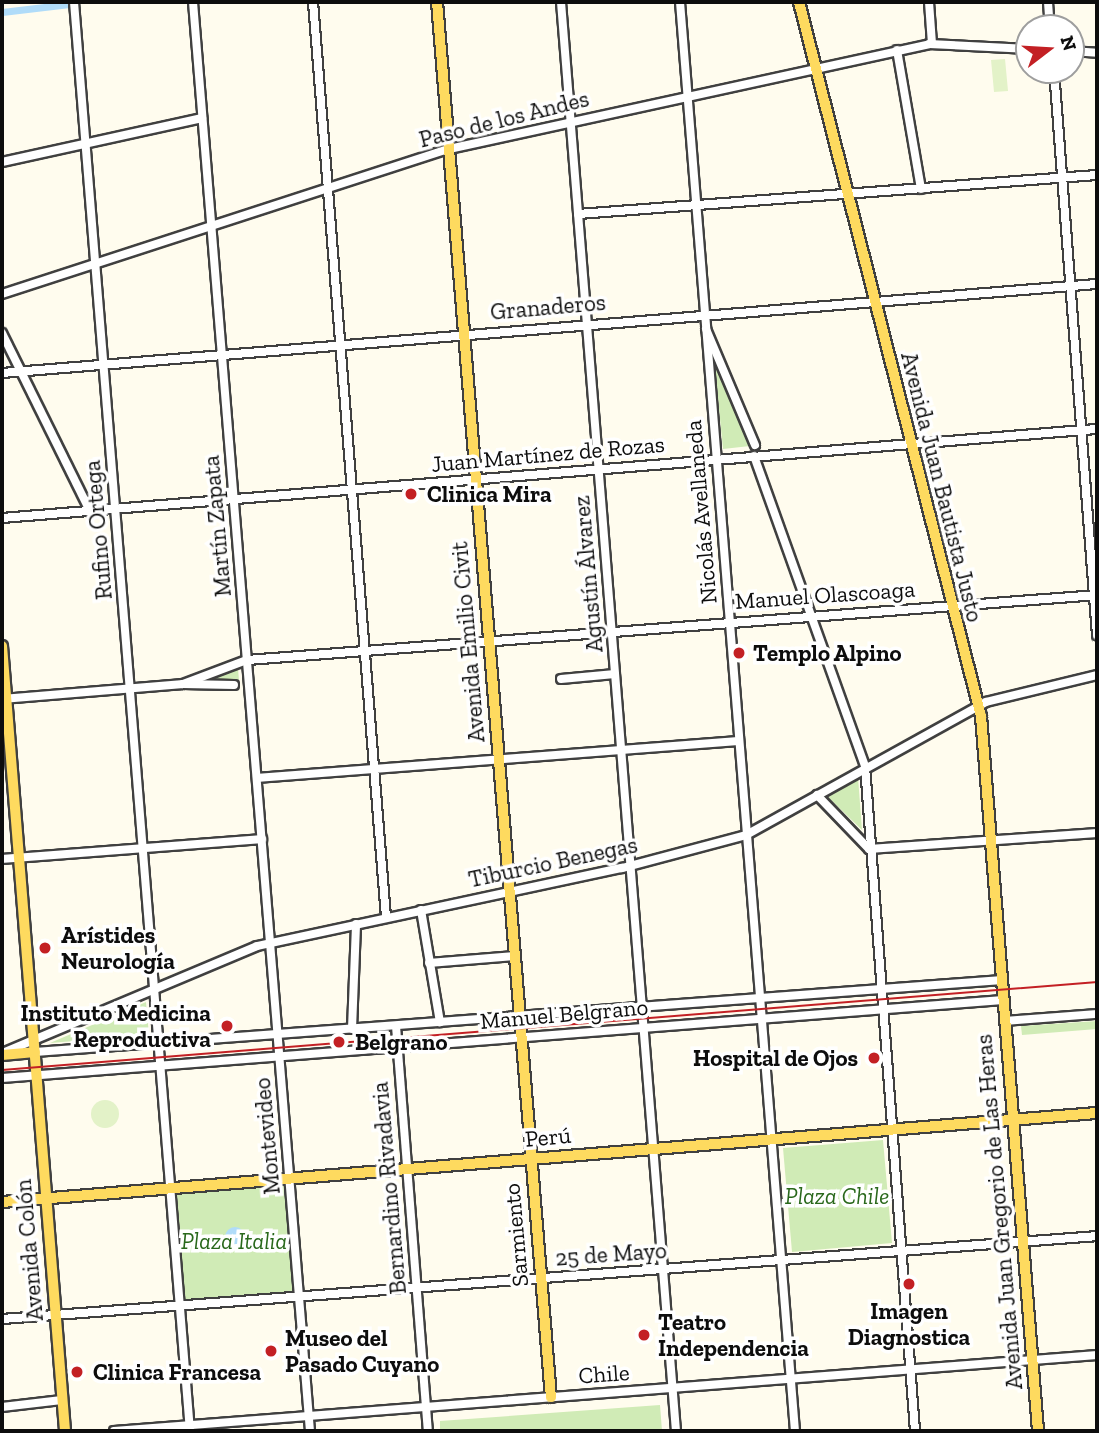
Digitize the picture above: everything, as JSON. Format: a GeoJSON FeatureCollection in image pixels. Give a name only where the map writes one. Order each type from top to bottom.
{"type":"FeatureCollection","features":[{"type":"Feature","properties":{"kind":"main road","name":"Avenida Emilio Civit"},"geometry":{"type":"LineString","coordinates":[[438,2],[521,1027]]}},
{"type":"Feature","properties":{"kind":"main road","name":"Avenida Juan Bautista Justo"},"geometry":{"type":"LineString","coordinates":[[799,2],[950,605],[978,706],[1002,990]]}},
{"type":"Feature","properties":{"kind":"main road","name":"Avenida Colón"},"geometry":{"type":"LineString","coordinates":[[2,646],[4,698],[65,1431]]}},
{"type":"Feature","properties":{"kind":"main road","name":"Avenida Juan Gregorio de Las Heras"},"geometry":{"type":"LineString","coordinates":[[1002,990],[1038,1431]]}},
{"type":"Feature","properties":{"kind":"main road","name":"Sarmiento"},"geometry":{"type":"LineString","coordinates":[[521,1027],[551,1397]]}},
{"type":"Feature","properties":{"kind":"main road","name":"Manuel Belgrano"},"geometry":{"type":"LineString","coordinates":[[2,1054],[35,1052]]}},
{"type":"Feature","properties":{"kind":"main road","name":"Perú"},"geometry":{"type":"LineString","coordinates":[[2,1202],[1013,1122],[1097,1113]]}},
{"type":"Feature","properties":{"kind":"street","name":"Rufino Ortega"},"geometry":{"type":"LineString","coordinates":[[74,2],[145,847],[190,1428]]}},
{"type":"Feature","properties":{"kind":"street","name":"Martín Zapata"},"geometry":{"type":"LineString","coordinates":[[193,2],[279,1047]]}},
{"type":"Feature","properties":{"kind":"street"},"geometry":{"type":"LineString","coordinates":[[313,2],[386,917]]}},
{"type":"Feature","properties":{"kind":"street","name":"Agustín Álvarez"},"geometry":{"type":"LineString","coordinates":[[561,2],[676,1431]]}},
{"type":"Feature","properties":{"kind":"street","name":"Nicolás Avellaneda"},"geometry":{"type":"LineString","coordinates":[[680,2],[704,313],[711,345],[716,459],[795,1431]]}},
{"type":"Feature","properties":{"kind":"street"},"geometry":{"type":"LineString","coordinates":[[929,2],[932,44]]}},
{"type":"Feature","properties":{"kind":"street","name":"Paso de los Andes"},"geometry":{"type":"LineString","coordinates":[[2,293],[449,149],[687,94],[897,50],[932,44],[1015,48]]}},
{"type":"Feature","properties":{"kind":"street"},"geometry":{"type":"LineString","coordinates":[[897,50],[921,189]]}},
{"type":"Feature","properties":{"kind":"street"},"geometry":{"type":"LineString","coordinates":[[1055,84],[1097,635]]}},
{"type":"Feature","properties":{"kind":"street"},"geometry":{"type":"LineString","coordinates":[[2,162],[202,118]]}},
{"type":"Feature","properties":{"kind":"street"},"geometry":{"type":"LineString","coordinates":[[578,214],[1097,175]]}},
{"type":"Feature","properties":{"kind":"street","name":"Granaderos"},"geometry":{"type":"LineString","coordinates":[[2,373],[587,322],[1097,284]]}},
{"type":"Feature","properties":{"kind":"street"},"geometry":{"type":"LineString","coordinates":[[2,333],[90,512]]}},
{"type":"Feature","properties":{"kind":"street"},"geometry":{"type":"LineString","coordinates":[[711,345],[755,445]]}},
{"type":"Feature","properties":{"kind":"street","name":"Juan Martínez de Rozas"},"geometry":{"type":"LineString","coordinates":[[2,518],[1097,429]]}},
{"type":"Feature","properties":{"kind":"street"},"geometry":{"type":"LineString","coordinates":[[754,456],[865,766],[879,989],[915,1431]]}},
{"type":"Feature","properties":{"kind":"street","name":"Manuel Olascoaga"},"geometry":{"type":"LineString","coordinates":[[183,684],[247,660],[489,643],[811,613],[1096,595]]}},
{"type":"Feature","properties":{"kind":"street"},"geometry":{"type":"LineString","coordinates":[[561,679],[615,674]]}},
{"type":"Feature","properties":{"kind":"street","name":"Tiburcio Benegas"},"geometry":{"type":"LineString","coordinates":[[2,1054],[155,986],[271,942],[631,866],[746,835],[865,766],[978,706],[1097,675]]}},
{"type":"Feature","properties":{"kind":"street","name":"Manuel Olascoaga"},"geometry":{"type":"LineString","coordinates":[[4,698],[183,684],[234,685]]}},
{"type":"Feature","properties":{"kind":"street"},"geometry":{"type":"LineString","coordinates":[[257,778],[738,741]]}},
{"type":"Feature","properties":{"kind":"street"},"geometry":{"type":"LineString","coordinates":[[817,794],[871,849],[1097,832]]}},
{"type":"Feature","properties":{"kind":"street"},"geometry":{"type":"LineString","coordinates":[[2,859],[262,839]]}},
{"type":"Feature","properties":{"kind":"street"},"geometry":{"type":"LineString","coordinates":[[421,910],[440,1023]]}},
{"type":"Feature","properties":{"kind":"street"},"geometry":{"type":"LineString","coordinates":[[352,1029],[355,924]]}},
{"type":"Feature","properties":{"kind":"street"},"geometry":{"type":"LineString","coordinates":[[429,963],[515,956]]}},
{"type":"Feature","properties":{"kind":"street","name":"Manuel Belgrano"},"geometry":{"type":"LineString","coordinates":[[2,1078],[36,1070],[161,1067],[397,1048],[642,1007],[879,989],[1002,990]]}},
{"type":"Feature","properties":{"kind":"street","name":"Manuel Belgrano"},"geometry":{"type":"LineString","coordinates":[[35,1052],[440,1023],[644,1028],[881,1009],[1002,990]]}},
{"type":"Feature","properties":{"kind":"street"},"geometry":{"type":"LineString","coordinates":[[1005,1021],[1097,1014]]}},
{"type":"Feature","properties":{"kind":"street","name":"Bernardino Rivadavia"},"geometry":{"type":"LineString","coordinates":[[396,1026],[428,1431]]}},
{"type":"Feature","properties":{"kind":"street","name":"Montevideo"},"geometry":{"type":"LineString","coordinates":[[279,1047],[310,1431]]}},
{"type":"Feature","properties":{"kind":"street","name":"25 de Mayo"},"geometry":{"type":"LineString","coordinates":[[2,1319],[1097,1236]]}},
{"type":"Feature","properties":{"kind":"street","name":"Chile"},"geometry":{"type":"LineString","coordinates":[[114,1431],[190,1428],[309,1416],[1097,1355]]}},
{"type":"Feature","properties":{"kind":"street"},"geometry":{"type":"LineString","coordinates":[[2,1407],[62,1400]]}},
{"type":"Feature","properties":{"kind":"green space"},"geometry":{"type":"Polygon","coordinates":[[[1005,59],[1008,91],[994,92],[991,60],[1005,59]]]}},
{"type":"Feature","properties":{"kind":"green space"},"geometry":{"type":"Polygon","coordinates":[[[713,348],[750,446],[723,449],[713,348]]]}},
{"type":"Feature","properties":{"kind":"green space"},"geometry":{"type":"Polygon","coordinates":[[[238,668],[239,681],[201,683],[238,668]]]}},
{"type":"Feature","properties":{"kind":"green space"},"geometry":{"type":"Polygon","coordinates":[[[858,777],[862,830],[828,797],[858,777]]]}},
{"type":"Feature","properties":{"kind":"green space"},"geometry":{"type":"Polygon","coordinates":[[[146,1002],[149,1035],[50,1043],[146,1002]]]}},
{"type":"Feature","properties":{"kind":"green space"},"geometry":{"type":"Polygon","coordinates":[[[1097,1021],[1097,1029],[1022,1035],[1021,1026],[1097,1021]]]}},
{"type":"Feature","properties":{"kind":"green space"},"geometry":{"type":"Polygon","coordinates":[[[105,1100],[115,1104],[119,1114],[115,1124],[105,1128],[95,1124],[91,1114],[95,1104],[105,1100]]]}},
{"type":"Feature","properties":{"kind":"green space","name":"Plaza Chile"},"geometry":{"type":"Polygon","coordinates":[[[883,1140],[892,1243],[792,1252],[783,1148],[883,1140]]]}},
{"type":"Feature","properties":{"kind":"green space","name":"Plaza Italia"},"geometry":{"type":"Polygon","coordinates":[[[284,1182],[293,1293],[183,1301],[175,1190],[284,1182]]]}},
{"type":"Feature","properties":{"kind":"green space"},"geometry":{"type":"Polygon","coordinates":[[[660,1405],[662,1431],[440,1431],[440,1421],[660,1405]]]}},
{"type":"Feature","properties":{"kind":"water"},"geometry":{"type":"Polygon","coordinates":[[[235,1227],[242,1230],[245,1237],[242,1244],[235,1247],[228,1244],[225,1237],[228,1230],[235,1227]]]}},
{"type":"Feature","properties":{"kind":"waterway"},"geometry":{"type":"LineString","coordinates":[[2,12],[70,4]]}},
{"type":"Feature","properties":{"kind":"tram line"},"geometry":{"type":"LineString","coordinates":[[2,1070],[1097,982]]}},
{"type":"Feature","properties":{"kind":"place","name":"Clinica Mira"},"geometry":{"type":"Point","coordinates":[411,494]}},
{"type":"Feature","properties":{"kind":"place","name":"Templo Alpino"},"geometry":{"type":"Point","coordinates":[739,653]}},
{"type":"Feature","properties":{"kind":"place","name":"Arístides Neurología"},"geometry":{"type":"Point","coordinates":[45,948]}},
{"type":"Feature","properties":{"kind":"place","name":"Instituto Medicina Reproductiva"},"geometry":{"type":"Point","coordinates":[227,1026]}},
{"type":"Feature","properties":{"kind":"place","name":"Belgrano"},"geometry":{"type":"Point","coordinates":[339,1042]}},
{"type":"Feature","properties":{"kind":"place","name":"Hospital de Ojos"},"geometry":{"type":"Point","coordinates":[874,1058]}},
{"type":"Feature","properties":{"kind":"place","name":"Imagen Diagnostica"},"geometry":{"type":"Point","coordinates":[909,1284]}},
{"type":"Feature","properties":{"kind":"place","name":"Teatro Independencia"},"geometry":{"type":"Point","coordinates":[644,1335]}},
{"type":"Feature","properties":{"kind":"place","name":"Museo del Pasado Cuyano"},"geometry":{"type":"Point","coordinates":[271,1351]}},
{"type":"Feature","properties":{"kind":"place","name":"Clinica Francesa"},"geometry":{"type":"Point","coordinates":[77,1372]}}]}
